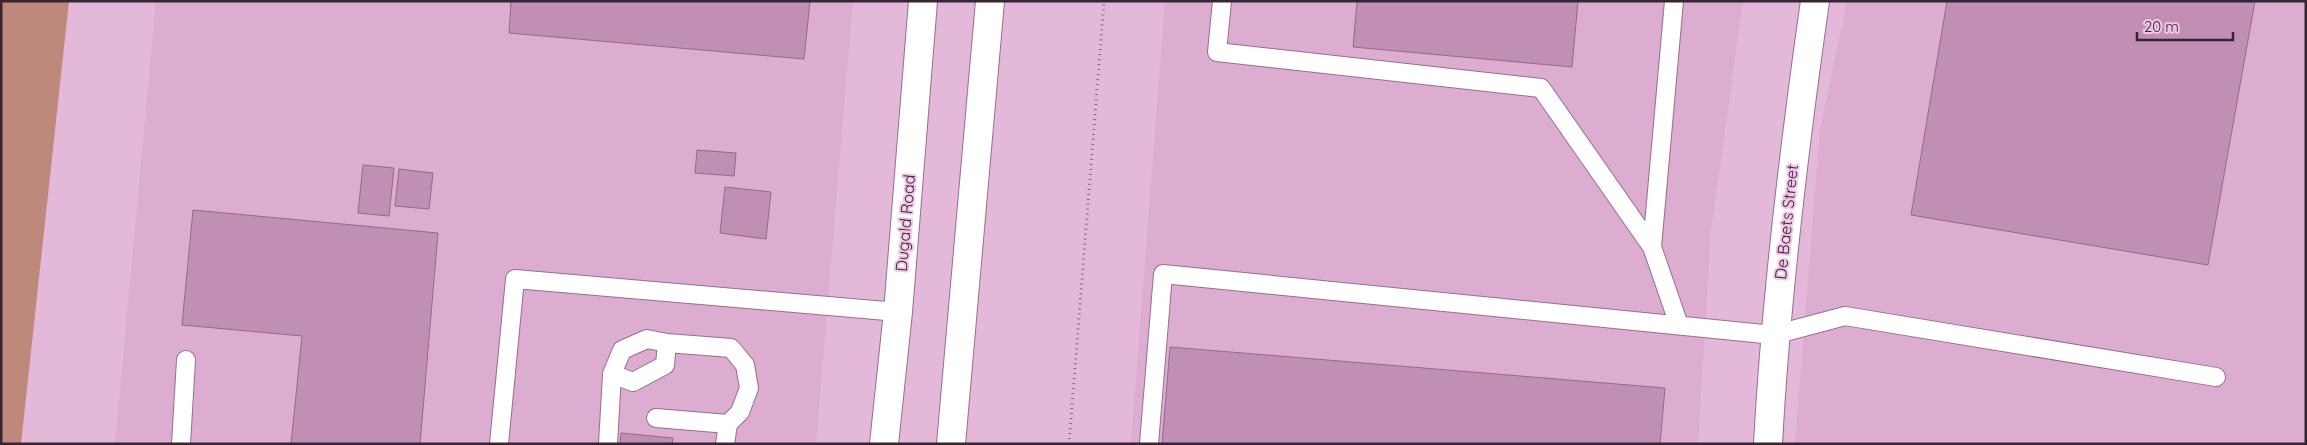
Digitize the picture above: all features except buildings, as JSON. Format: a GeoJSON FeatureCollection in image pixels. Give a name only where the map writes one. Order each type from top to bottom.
{"type":"FeatureCollection","features":[{"type":"Feature","properties":{"kind":"main road","name":"Dugald Road"},"geometry":{"type":"LineString","coordinates":[[884,444],[898,312],[924,1]]}},
{"type":"Feature","properties":{"kind":"main road"},"geometry":{"type":"LineString","coordinates":[[951,444],[990,1]]}},
{"type":"Feature","properties":{"kind":"main road","name":"De Baets Street"},"geometry":{"type":"LineString","coordinates":[[1768,444],[1774,335],[1797,126],[1815,1]]}},
{"type":"Feature","properties":{"kind":"lane"},"geometry":{"type":"LineString","coordinates":[[1222,1],[1217,52],[1541,88],[1652,247],[1680,325]]}},
{"type":"Feature","properties":{"kind":"lane"},"geometry":{"type":"LineString","coordinates":[[1652,247],[1674,1]]}},
{"type":"Feature","properties":{"kind":"lane"},"geometry":{"type":"LineString","coordinates":[[1148,444],[1163,274],[1774,335],[1845,316],[2216,377]]}},
{"type":"Feature","properties":{"kind":"lane"},"geometry":{"type":"LineString","coordinates":[[499,444],[515,279],[898,312]]}},
{"type":"Feature","properties":{"kind":"lane"},"geometry":{"type":"LineString","coordinates":[[608,444],[612,374],[622,350],[647,339],[667,343],[731,348],[744,365],[750,388],[740,412],[728,424],[725,444]]}},
{"type":"Feature","properties":{"kind":"lane"},"geometry":{"type":"LineString","coordinates":[[612,374],[633,382],[665,365],[667,343]]}},
{"type":"Feature","properties":{"kind":"lane"},"geometry":{"type":"LineString","coordinates":[[181,444],[186,360]]}},
{"type":"Feature","properties":{"kind":"lane"},"geometry":{"type":"LineString","coordinates":[[656,418],[728,424]]}},
{"type":"Feature","properties":{"kind":"path"},"geometry":{"type":"LineString","coordinates":[[1069,444],[1104,1]]}},
{"type":"Feature","properties":{"kind":"shaded area"},"geometry":{"type":"Polygon","coordinates":[[[1,1],[69,1],[21,444],[1,444],[1,1]]]}},
{"type":"Feature","properties":{"kind":"shaded area"},"geometry":{"type":"Polygon","coordinates":[[[156,1],[853,1],[816,444],[115,444],[156,1]]]}},
{"type":"Feature","properties":{"kind":"shaded area"},"geometry":{"type":"Polygon","coordinates":[[[1165,1],[1743,1],[1711,230],[1698,444],[1131,444],[1165,1]]]}},
{"type":"Feature","properties":{"kind":"shaded area"},"geometry":{"type":"Polygon","coordinates":[[[1847,1],[2306,1],[2306,444],[1795,444],[1820,130],[1847,1]]]}}]}
